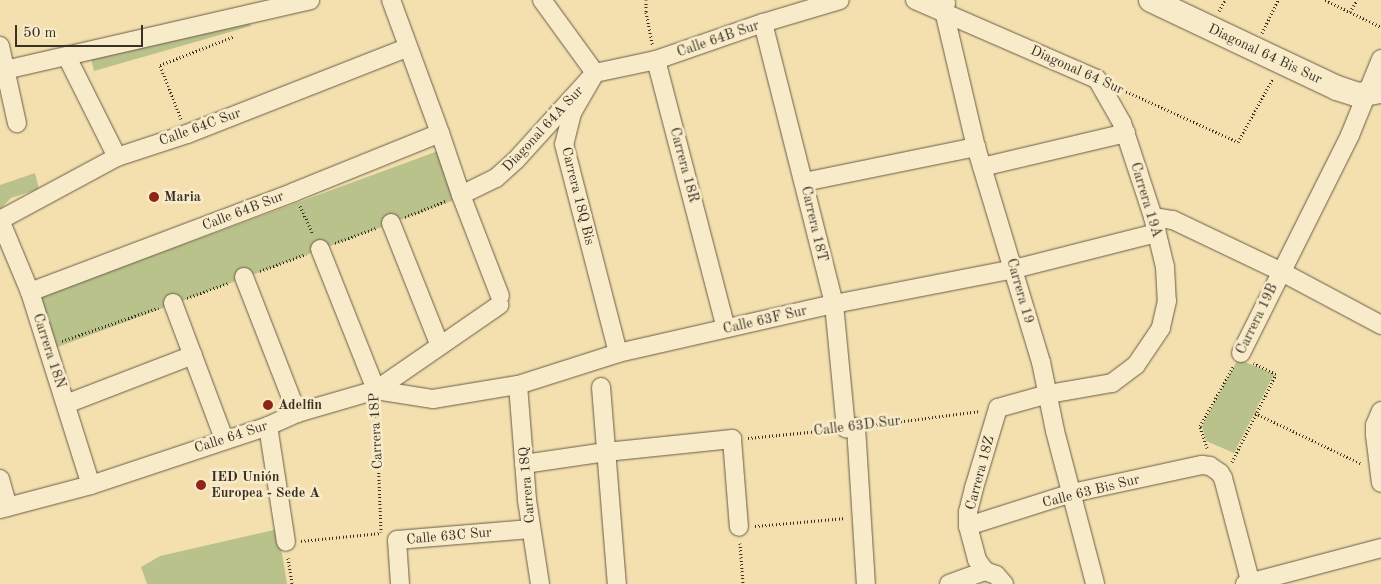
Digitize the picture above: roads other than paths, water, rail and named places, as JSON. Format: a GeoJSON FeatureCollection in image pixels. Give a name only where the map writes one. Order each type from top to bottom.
{"type":"FeatureCollection","features":[{"type":"Feature","properties":{"kind":"street"},"geometry":{"type":"LineString","coordinates":[[5,70],[310,0]]}},
{"type":"Feature","properties":{"kind":"street"},"geometry":{"type":"LineString","coordinates":[[391,0],[407,48],[438,126],[461,195]]}},
{"type":"Feature","properties":{"kind":"street"},"geometry":{"type":"LineString","coordinates":[[542,0],[595,73]]}},
{"type":"Feature","properties":{"kind":"street","name":"Calle 64B Sur"},"geometry":{"type":"LineString","coordinates":[[595,73],[656,60],[763,23],[840,0]]}},
{"type":"Feature","properties":{"kind":"street","name":"Diagonal 64 Sur"},"geometry":{"type":"LineString","coordinates":[[915,0],[945,5],[1097,78]]}},
{"type":"Feature","properties":{"kind":"street","name":"Diagonal 64 Bis Sur"},"geometry":{"type":"LineString","coordinates":[[1151,0],[1351,94],[1374,93]]}},
{"type":"Feature","properties":{"kind":"street","name":"Carrera 19"},"geometry":{"type":"LineString","coordinates":[[945,5],[976,147],[1014,269],[1048,394],[1055,431],[1095,584]]}},
{"type":"Feature","properties":{"kind":"street","name":"Carrera 18T"},"geometry":{"type":"LineString","coordinates":[[763,23],[834,304],[851,428],[866,584]]}},
{"type":"Feature","properties":{"kind":"street"},"geometry":{"type":"LineString","coordinates":[[0,46],[17,123]]}},
{"type":"Feature","properties":{"kind":"street","name":"Calle 64C Sur"},"geometry":{"type":"LineString","coordinates":[[0,220],[117,157],[187,134],[407,48]]}},
{"type":"Feature","properties":{"kind":"street"},"geometry":{"type":"LineString","coordinates":[[68,57],[117,157]]}},
{"type":"Feature","properties":{"kind":"street","name":"Carrera 19B"},"geometry":{"type":"LineString","coordinates":[[1240,355],[1280,271],[1350,135],[1374,93],[1381,59]]}},
{"type":"Feature","properties":{"kind":"street","name":"Carrera 18R"},"geometry":{"type":"LineString","coordinates":[[656,60],[726,328]]}},
{"type":"Feature","properties":{"kind":"street","name":"Diagonal 64A Sur"},"geometry":{"type":"LineString","coordinates":[[461,195],[496,178],[516,160],[595,73]]}},
{"type":"Feature","properties":{"kind":"street","name":"Carrera 18Q Bis"},"geometry":{"type":"LineString","coordinates":[[595,73],[572,113],[564,144],[618,352]]}},
{"type":"Feature","properties":{"kind":"street","name":"Carrera 19A"},"geometry":{"type":"LineString","coordinates":[[1048,394],[1112,383],[1136,365],[1161,328],[1167,301],[1167,284],[1154,225],[1126,134],[1122,123],[1097,78]]}},
{"type":"Feature","properties":{"kind":"street","name":"Calle 64B Sur"},"geometry":{"type":"LineString","coordinates":[[30,292],[294,192],[438,126]]}},
{"type":"Feature","properties":{"kind":"street"},"geometry":{"type":"LineString","coordinates":[[982,167],[1126,134]]}},
{"type":"Feature","properties":{"kind":"street"},"geometry":{"type":"LineString","coordinates":[[804,182],[976,147]]}},
{"type":"Feature","properties":{"kind":"street","name":"Calle 64 Sur"},"geometry":{"type":"LineString","coordinates":[[4,508],[91,485],[224,439],[268,426],[297,413],[376,390],[440,346],[499,300],[461,195]]}},
{"type":"Feature","properties":{"kind":"street","name":"Carrera 18N"},"geometry":{"type":"LineString","coordinates":[[0,220],[30,292],[91,485]]}},
{"type":"Feature","properties":{"kind":"street"},"geometry":{"type":"LineString","coordinates":[[1154,225],[1173,220],[1280,271],[1381,325]]}},
{"type":"Feature","properties":{"kind":"street"},"geometry":{"type":"LineString","coordinates":[[391,222],[440,346]]}},
{"type":"Feature","properties":{"kind":"street","name":"Calle 63F Sur"},"geometry":{"type":"LineString","coordinates":[[376,390],[433,399],[518,385],[618,352],[834,304],[1014,269],[1154,225]]}},
{"type":"Feature","properties":{"kind":"street","name":"Carrera 18P"},"geometry":{"type":"LineString","coordinates":[[320,249],[376,390]]}},
{"type":"Feature","properties":{"kind":"street"},"geometry":{"type":"LineString","coordinates":[[244,277],[297,413]]}},
{"type":"Feature","properties":{"kind":"street"},"geometry":{"type":"LineString","coordinates":[[173,303],[224,439]]}},
{"type":"Feature","properties":{"kind":"street"},"geometry":{"type":"LineString","coordinates":[[66,404],[193,355]]}},
{"type":"Feature","properties":{"kind":"street","name":"Carrera 18Q"},"geometry":{"type":"LineString","coordinates":[[518,385],[531,529],[540,584]]}},
{"type":"Feature","properties":{"kind":"street"},"geometry":{"type":"LineString","coordinates":[[601,388],[617,584]]}},
{"type":"Feature","properties":{"kind":"street","name":"Carrera 18Z"},"geometry":{"type":"LineString","coordinates":[[1004,584],[996,575],[985,571],[977,560],[968,526],[968,512],[998,408],[1048,394]]}},
{"type":"Feature","properties":{"kind":"street"},"geometry":{"type":"LineString","coordinates":[[1380,477],[1375,426],[1381,411]]}},
{"type":"Feature","properties":{"kind":"street"},"geometry":{"type":"LineString","coordinates":[[268,426],[286,542]]}},
{"type":"Feature","properties":{"kind":"street"},"geometry":{"type":"LineString","coordinates":[[524,464],[606,452],[732,439],[739,527]]}},
{"type":"Feature","properties":{"kind":"street","name":"Calle 63 Bis Sur"},"geometry":{"type":"LineString","coordinates":[[968,526],[1072,493],[1202,465],[1219,474],[1249,583]]}},
{"type":"Feature","properties":{"kind":"street"},"geometry":{"type":"LineString","coordinates":[[0,479],[4,508]]}},
{"type":"Feature","properties":{"kind":"street","name":"Calle 63C Sur"},"geometry":{"type":"LineString","coordinates":[[400,584],[389,537],[531,529]]}},
{"type":"Feature","properties":{"kind":"street"},"geometry":{"type":"LineString","coordinates":[[1249,583],[1381,548]]}},
{"type":"Feature","properties":{"kind":"street"},"geometry":{"type":"LineString","coordinates":[[949,584],[985,571]]}},
{"type":"Feature","properties":{"kind":"place","name":"Maria"},"geometry":{"type":"Point","coordinates":[154,197]}},
{"type":"Feature","properties":{"kind":"place","name":"Adelfin"},"geometry":{"type":"Point","coordinates":[268,405]}},
{"type":"Feature","properties":{"kind":"place","name":"IED Unión Europea - Sede A"},"geometry":{"type":"Point","coordinates":[201,485]}}]}
